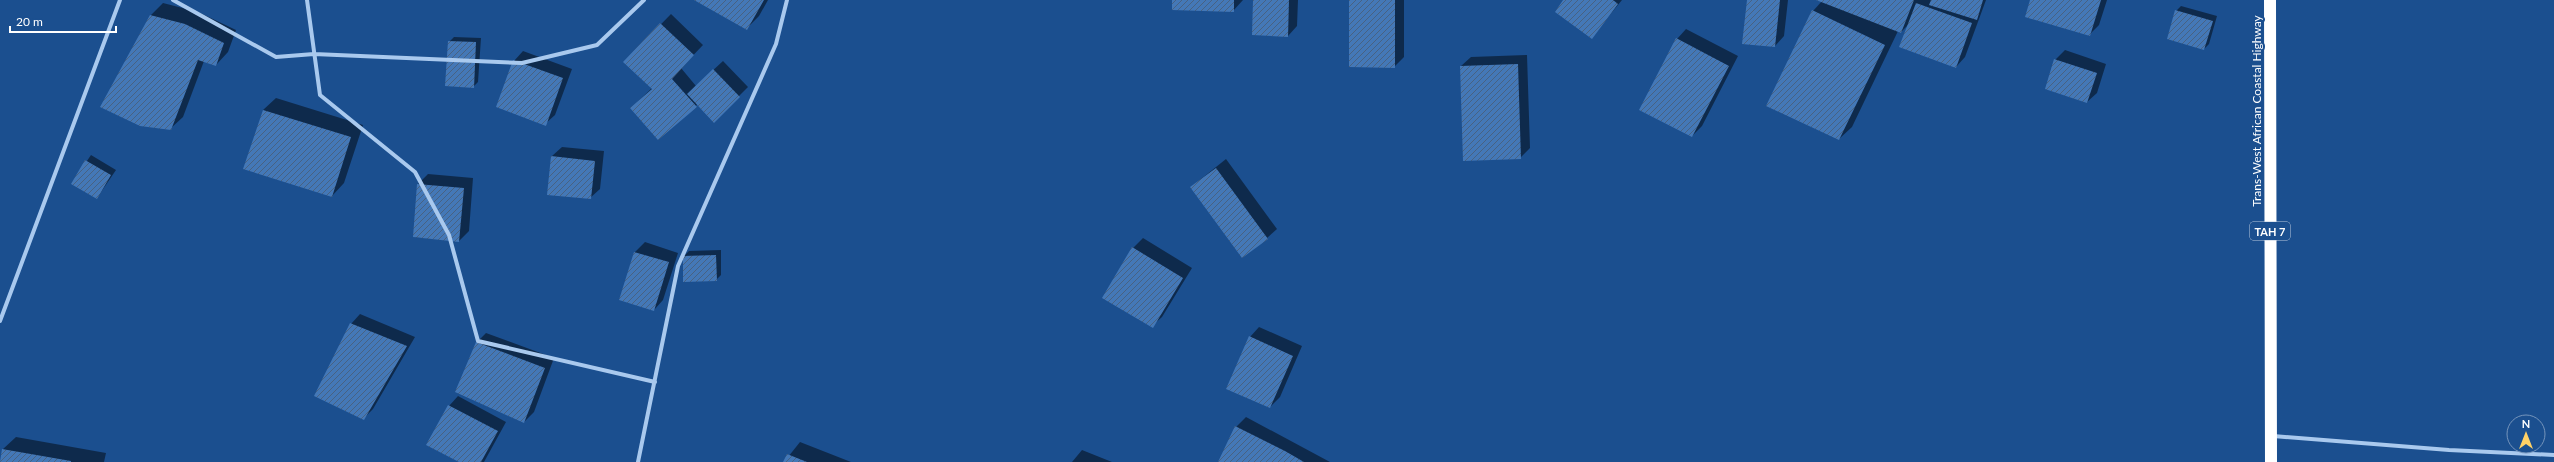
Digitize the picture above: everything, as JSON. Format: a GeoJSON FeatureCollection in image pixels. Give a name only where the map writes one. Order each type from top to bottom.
{"type":"FeatureCollection","features":[{"type":"Feature","properties":{"kind":"highway","name":"Trans-West African Coastal Highway"},"geometry":{"type":"LineString","coordinates":[[2270,0],[2271,462]]}},
{"type":"Feature","properties":{"kind":"street"},"geometry":{"type":"LineString","coordinates":[[0,321],[120,0]]}},
{"type":"Feature","properties":{"kind":"street"},"geometry":{"type":"LineString","coordinates":[[173,0],[276,57],[314,54],[522,64],[597,45],[644,0]]}},
{"type":"Feature","properties":{"kind":"street"},"geometry":{"type":"LineString","coordinates":[[307,0],[320,94],[415,172],[449,235],[478,341],[655,382]]}},
{"type":"Feature","properties":{"kind":"street"},"geometry":{"type":"LineString","coordinates":[[638,462],[678,266],[776,44],[787,0]]}},
{"type":"Feature","properties":{"kind":"street"},"geometry":{"type":"LineString","coordinates":[[2271,436],[2449,450],[2554,455]]}},
{"type":"Feature","properties":{"kind":"building"},"geometry":{"type":"Polygon","coordinates":[[[694,0],[764,0],[747,30],[694,0]]]}},
{"type":"Feature","properties":{"kind":"building"},"geometry":{"type":"Polygon","coordinates":[[[1172,0],[1234,0],[1234,12],[1172,10],[1172,0]]]}},
{"type":"Feature","properties":{"kind":"building"},"geometry":{"type":"Polygon","coordinates":[[[1253,0],[1289,0],[1288,37],[1252,35],[1253,0]]]}},
{"type":"Feature","properties":{"kind":"building"},"geometry":{"type":"Polygon","coordinates":[[[1349,0],[1395,0],[1395,68],[1349,67],[1349,0]]]}},
{"type":"Feature","properties":{"kind":"building"},"geometry":{"type":"Polygon","coordinates":[[[1563,0],[1613,0],[1618,4],[1592,39],[1555,12],[1563,0]]]}},
{"type":"Feature","properties":{"kind":"building"},"geometry":{"type":"Polygon","coordinates":[[[1747,0],[1780,0],[1775,47],[1742,44],[1747,0]]]}},
{"type":"Feature","properties":{"kind":"building"},"geometry":{"type":"Polygon","coordinates":[[[1816,0],[1914,0],[1901,33],[1816,0]]]}},
{"type":"Feature","properties":{"kind":"building"},"geometry":{"type":"Polygon","coordinates":[[[1931,0],[1983,0],[1977,20],[1929,5],[1931,0]]]}},
{"type":"Feature","properties":{"kind":"building"},"geometry":{"type":"Polygon","coordinates":[[[2030,0],[2101,0],[2090,36],[2025,17],[2030,0]]]}},
{"type":"Feature","properties":{"kind":"building"},"geometry":{"type":"Polygon","coordinates":[[[1916,3],[1972,23],[1956,68],[1899,47],[1916,3]]]}},
{"type":"Feature","properties":{"kind":"building"},"geometry":{"type":"Polygon","coordinates":[[[1812,10],[1885,45],[1839,140],[1766,106],[1812,10]]]}},
{"type":"Feature","properties":{"kind":"building"},"geometry":{"type":"Polygon","coordinates":[[[2175,10],[2213,21],[2204,50],[2167,39],[2175,10]]]}},
{"type":"Feature","properties":{"kind":"building"},"geometry":{"type":"Polygon","coordinates":[[[150,15],[185,24],[224,43],[216,66],[198,60],[171,130],[140,126],[100,107],[150,15]]]}},
{"type":"Feature","properties":{"kind":"building"},"geometry":{"type":"Polygon","coordinates":[[[660,23],[694,55],[672,79],[697,107],[658,140],[630,108],[652,89],[623,62],[660,23]]]}},
{"type":"Feature","properties":{"kind":"building"},"geometry":{"type":"Polygon","coordinates":[[[1676,38],[1729,66],[1692,137],[1639,110],[1676,38]]]}},
{"type":"Feature","properties":{"kind":"building"},"geometry":{"type":"Polygon","coordinates":[[[448,41],[476,42],[474,88],[445,86],[448,41]]]}},
{"type":"Feature","properties":{"kind":"building"},"geometry":{"type":"Polygon","coordinates":[[[2054,59],[2097,73],[2087,103],[2045,89],[2054,59]]]}},
{"type":"Feature","properties":{"kind":"building"},"geometry":{"type":"Polygon","coordinates":[[[513,60],[563,78],[546,126],[496,107],[513,60]]]}},
{"type":"Feature","properties":{"kind":"building"},"geometry":{"type":"Polygon","coordinates":[[[1518,64],[1521,159],[1463,161],[1460,66],[1518,64]]]}},
{"type":"Feature","properties":{"kind":"building"},"geometry":{"type":"Polygon","coordinates":[[[713,69],[740,97],[714,123],[687,94],[713,69]]]}},
{"type":"Feature","properties":{"kind":"building"},"geometry":{"type":"Polygon","coordinates":[[[263,110],[351,137],[332,197],[243,169],[263,110]]]}},
{"type":"Feature","properties":{"kind":"building"},"geometry":{"type":"Polygon","coordinates":[[[551,156],[595,161],[591,199],[547,195],[551,156]]]}},
{"type":"Feature","properties":{"kind":"building"},"geometry":{"type":"Polygon","coordinates":[[[85,160],[111,175],[97,199],[71,184],[85,160]]]}},
{"type":"Feature","properties":{"kind":"building"},"geometry":{"type":"Polygon","coordinates":[[[1216,168],[1268,239],[1242,258],[1190,187],[1216,168]]]}},
{"type":"Feature","properties":{"kind":"building"},"geometry":{"type":"Polygon","coordinates":[[[417,184],[464,188],[459,242],[413,237],[417,184]]]}},
{"type":"Feature","properties":{"kind":"building"},"geometry":{"type":"Polygon","coordinates":[[[1132,247],[1183,278],[1153,328],[1102,298],[1132,247]]]}},
{"type":"Feature","properties":{"kind":"building"},"geometry":{"type":"Polygon","coordinates":[[[634,252],[669,262],[654,311],[619,300],[634,252]]]}},
{"type":"Feature","properties":{"kind":"building"},"geometry":{"type":"Polygon","coordinates":[[[716,255],[717,281],[683,282],[683,256],[716,255]]]}},
{"type":"Feature","properties":{"kind":"building"},"geometry":{"type":"Polygon","coordinates":[[[350,323],[407,346],[364,420],[314,396],[350,323]]]}},
{"type":"Feature","properties":{"kind":"building"},"geometry":{"type":"Polygon","coordinates":[[[1249,336],[1293,356],[1270,408],[1226,389],[1249,336]]]}},
{"type":"Feature","properties":{"kind":"building"},"geometry":{"type":"Polygon","coordinates":[[[476,342],[545,368],[524,423],[455,392],[476,342]]]}},
{"type":"Feature","properties":{"kind":"building"},"geometry":{"type":"Polygon","coordinates":[[[448,405],[498,431],[481,462],[459,462],[426,445],[448,405]]]}},
{"type":"Feature","properties":{"kind":"building"},"geometry":{"type":"Polygon","coordinates":[[[1235,426],[1285,451],[1304,462],[1218,462],[1235,426]]]}},
{"type":"Feature","properties":{"kind":"building"},"geometry":{"type":"Polygon","coordinates":[[[2,449],[71,461],[71,462],[0,462],[2,449]]]}},
{"type":"Feature","properties":{"kind":"building"},"geometry":{"type":"Polygon","coordinates":[[[787,454],[807,462],[783,462],[787,454]]]}}]}
